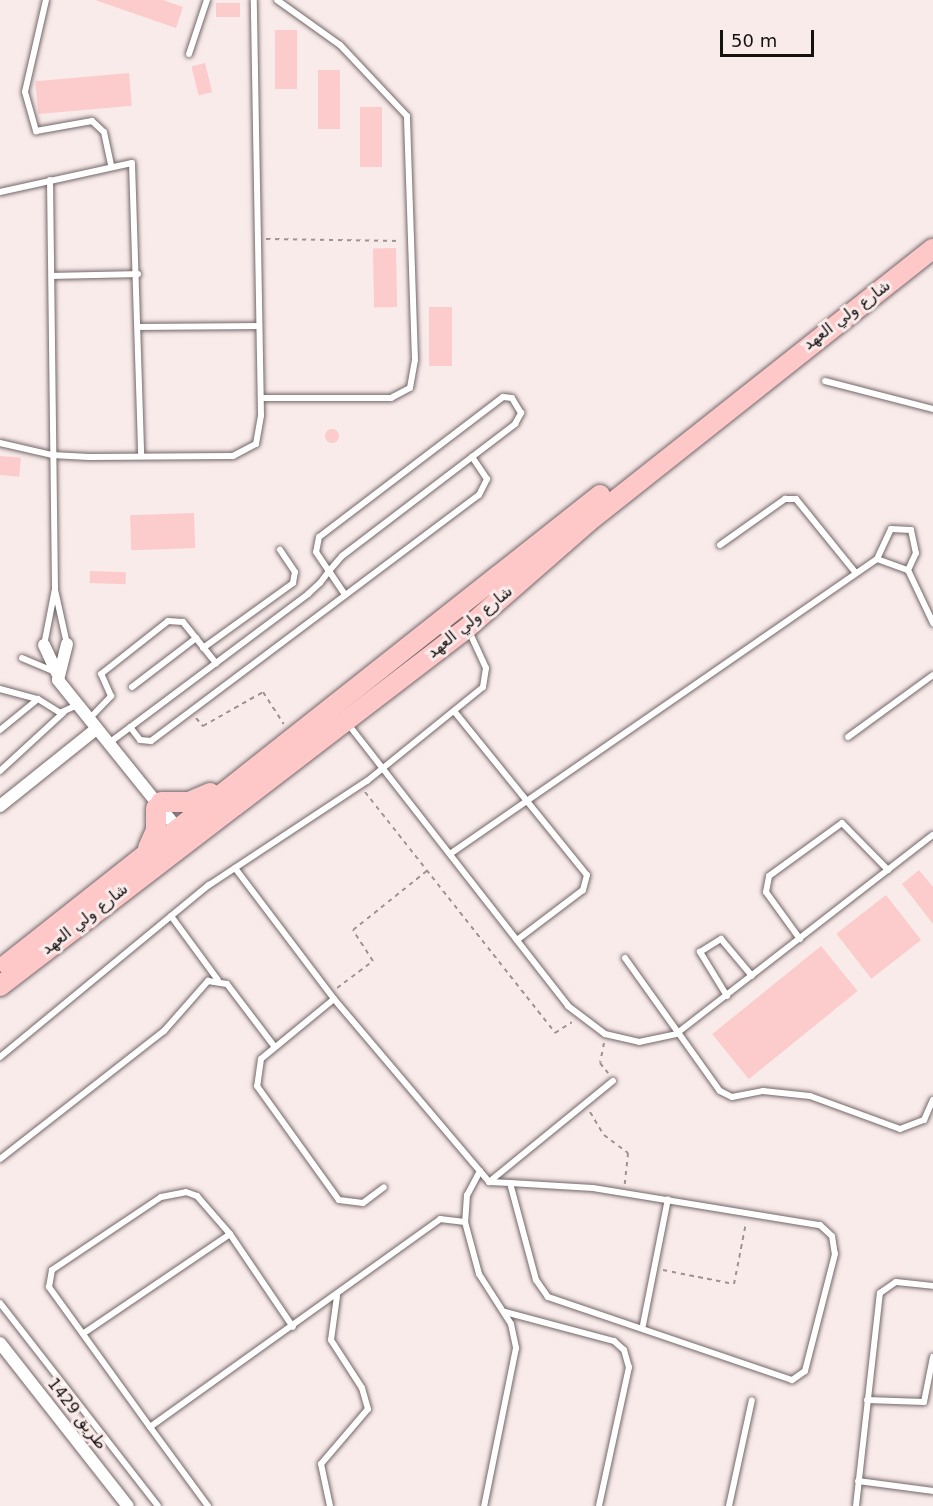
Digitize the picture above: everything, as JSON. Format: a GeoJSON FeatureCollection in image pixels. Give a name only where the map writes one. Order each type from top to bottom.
{"type":"FeatureCollection","features":[{"type":"Feature","properties":{"kind":"main road","name":"شارع ولي العهد"},"geometry":{"type":"LineString","coordinates":[[0,986],[180,835],[339,712],[933,240]]}},
{"type":"Feature","properties":{"kind":"main road","name":"شارع ولي العهد"},"geometry":{"type":"LineString","coordinates":[[0,970],[147,850],[180,835],[226,786],[292,736],[339,712],[467,628],[597,514],[933,249]]}},
{"type":"Feature","properties":{"kind":"main road"},"geometry":{"type":"LineString","coordinates":[[147,850],[156,830],[155,802],[189,802],[226,786]]}},
{"type":"Feature","properties":{"kind":"street"},"geometry":{"type":"LineString","coordinates":[[57,673],[67,644]]}},
{"type":"Feature","properties":{"kind":"street"},"geometry":{"type":"LineString","coordinates":[[44,645],[75,706],[180,835]]}},
{"type":"Feature","properties":{"kind":"street"},"geometry":{"type":"LineString","coordinates":[[0,806],[91,725]]}},
{"type":"Feature","properties":{"kind":"street","name":"طريق 1429"},"geometry":{"type":"LineString","coordinates":[[0,1343],[128,1506]]}},
{"type":"Feature","properties":{"kind":"lane"},"geometry":{"type":"LineString","coordinates":[[46,0],[25,92],[36,131],[92,121],[104,132],[111,166]]}},
{"type":"Feature","properties":{"kind":"lane"},"geometry":{"type":"LineString","coordinates":[[189,54],[207,0]]}},
{"type":"Feature","properties":{"kind":"lane"},"geometry":{"type":"LineString","coordinates":[[0,443],[52,456],[141,456],[250,451],[260,430],[261,398],[254,0]]}},
{"type":"Feature","properties":{"kind":"lane"},"geometry":{"type":"LineString","coordinates":[[261,398],[392,398],[410,388],[415,360],[413,241],[407,116],[340,45],[277,0]]}},
{"type":"Feature","properties":{"kind":"lane"},"geometry":{"type":"LineString","coordinates":[[0,192],[132,163],[138,274],[141,456]]}},
{"type":"Feature","properties":{"kind":"lane"},"geometry":{"type":"LineString","coordinates":[[50,180],[55,589],[67,644]]}},
{"type":"Feature","properties":{"kind":"lane"},"geometry":{"type":"LineString","coordinates":[[52,276],[138,274]]}},
{"type":"Feature","properties":{"kind":"lane"},"geometry":{"type":"LineString","coordinates":[[138,327],[259,326]]}},
{"type":"Feature","properties":{"kind":"lane"},"geometry":{"type":"LineString","coordinates":[[825,381],[933,408]]}},
{"type":"Feature","properties":{"kind":"lane"},"geometry":{"type":"LineString","coordinates":[[107,744],[308,594],[329,571],[519,419],[519,406],[512,398],[503,398],[319,537],[315,549],[329,571],[345,595]]}},
{"type":"Feature","properties":{"kind":"lane"},"geometry":{"type":"LineString","coordinates":[[130,727],[140,740],[151,741],[479,495],[488,478],[472,457]]}},
{"type":"Feature","properties":{"kind":"lane"},"geometry":{"type":"LineString","coordinates":[[720,544],[785,499],[796,499],[856,573]]}},
{"type":"Feature","properties":{"kind":"lane"},"geometry":{"type":"LineString","coordinates":[[450,854],[877,559],[891,529],[910,530],[916,553],[908,570]]}},
{"type":"Feature","properties":{"kind":"lane"},"geometry":{"type":"LineString","coordinates":[[203,648],[293,583],[295,572],[280,550]]}},
{"type":"Feature","properties":{"kind":"lane"},"geometry":{"type":"LineString","coordinates":[[877,559],[908,570],[933,623]]}},
{"type":"Feature","properties":{"kind":"lane"},"geometry":{"type":"LineString","coordinates":[[44,645],[55,589]]}},
{"type":"Feature","properties":{"kind":"lane"},"geometry":{"type":"LineString","coordinates":[[91,725],[111,696],[101,677],[104,671],[168,621],[183,622],[216,663]]}},
{"type":"Feature","properties":{"kind":"lane"},"geometry":{"type":"LineString","coordinates":[[0,1057],[171,916],[235,868],[360,786],[454,711],[487,678],[467,628]]}},
{"type":"Feature","properties":{"kind":"lane"},"geometry":{"type":"LineString","coordinates":[[132,687],[196,638]]}},
{"type":"Feature","properties":{"kind":"lane"},"geometry":{"type":"LineString","coordinates":[[22,658],[57,673]]}},
{"type":"Feature","properties":{"kind":"lane"},"geometry":{"type":"LineString","coordinates":[[848,737],[933,675]]}},
{"type":"Feature","properties":{"kind":"lane"},"geometry":{"type":"LineString","coordinates":[[0,690],[38,699],[63,713]]}},
{"type":"Feature","properties":{"kind":"lane"},"geometry":{"type":"LineString","coordinates":[[0,730],[38,699]]}},
{"type":"Feature","properties":{"kind":"lane"},"geometry":{"type":"LineString","coordinates":[[0,771],[63,713],[75,706]]}},
{"type":"Feature","properties":{"kind":"lane"},"geometry":{"type":"LineString","coordinates":[[454,711],[525,802],[587,875],[587,883],[517,940]]}},
{"type":"Feature","properties":{"kind":"lane"},"geometry":{"type":"LineString","coordinates":[[339,712],[380,770],[580,1017],[605,1034],[639,1042],[676,1034],[933,835]]}},
{"type":"Feature","properties":{"kind":"lane"},"geometry":{"type":"LineString","coordinates":[[800,939],[766,892],[769,876],[842,823],[888,870]]}},
{"type":"Feature","properties":{"kind":"lane"},"geometry":{"type":"LineString","coordinates":[[235,868],[332,996],[489,1182],[510,1183],[624,1192],[820,1225],[832,1236],[835,1254],[805,1371],[792,1380],[643,1325],[540,1291],[510,1183]]}},
{"type":"Feature","properties":{"kind":"lane"},"geometry":{"type":"LineString","coordinates":[[171,916],[218,980],[274,1046]]}},
{"type":"Feature","properties":{"kind":"lane"},"geometry":{"type":"LineString","coordinates":[[727,996],[700,952],[721,939],[752,976]]}},
{"type":"Feature","properties":{"kind":"lane"},"geometry":{"type":"LineString","coordinates":[[625,958],[676,1034],[720,1091],[732,1097],[763,1091],[810,1096],[900,1129],[924,1120],[933,1100]]}},
{"type":"Feature","properties":{"kind":"lane"},"geometry":{"type":"LineString","coordinates":[[0,1159],[164,1031],[195,991],[218,980]]}},
{"type":"Feature","properties":{"kind":"lane"},"geometry":{"type":"LineString","coordinates":[[332,996],[261,1059],[256,1086],[339,1200],[363,1203],[384,1187]]}},
{"type":"Feature","properties":{"kind":"lane"},"geometry":{"type":"LineString","coordinates":[[489,1182],[613,1080]]}},
{"type":"Feature","properties":{"kind":"lane"},"geometry":{"type":"LineString","coordinates":[[480,1171],[467,1195],[465,1222],[479,1274],[505,1312],[516,1348],[484,1506]]}},
{"type":"Feature","properties":{"kind":"lane"},"geometry":{"type":"LineString","coordinates":[[208,1506],[49,1287],[52,1269],[174,1193],[197,1196],[230,1234],[293,1327]]}},
{"type":"Feature","properties":{"kind":"lane"},"geometry":{"type":"LineString","coordinates":[[643,1325],[668,1199]]}},
{"type":"Feature","properties":{"kind":"lane"},"geometry":{"type":"LineString","coordinates":[[150,1428],[337,1296],[440,1219],[465,1222]]}},
{"type":"Feature","properties":{"kind":"lane"},"geometry":{"type":"LineString","coordinates":[[84,1333],[230,1234]]}},
{"type":"Feature","properties":{"kind":"lane"},"geometry":{"type":"LineString","coordinates":[[856,1506],[880,1293],[896,1282],[933,1286]]}},
{"type":"Feature","properties":{"kind":"lane"},"geometry":{"type":"LineString","coordinates":[[330,1506],[321,1464],[368,1409],[362,1388],[331,1340],[337,1296]]}},
{"type":"Feature","properties":{"kind":"lane"},"geometry":{"type":"LineString","coordinates":[[0,1303],[158,1506]]}},
{"type":"Feature","properties":{"kind":"lane"},"geometry":{"type":"LineString","coordinates":[[505,1312],[614,1341],[624,1350],[629,1367],[599,1506]]}},
{"type":"Feature","properties":{"kind":"lane"},"geometry":{"type":"LineString","coordinates":[[867,1400],[924,1402],[933,1357]]}},
{"type":"Feature","properties":{"kind":"lane"},"geometry":{"type":"LineString","coordinates":[[729,1506],[752,1400]]}},
{"type":"Feature","properties":{"kind":"lane"},"geometry":{"type":"LineString","coordinates":[[858,1481],[933,1491]]}},
{"type":"Feature","properties":{"kind":"path"},"geometry":{"type":"LineString","coordinates":[[258,239],[413,241]]}},
{"type":"Feature","properties":{"kind":"path"},"geometry":{"type":"LineString","coordinates":[[189,712],[203,726],[263,692],[292,736]]}},
{"type":"Feature","properties":{"kind":"path"},"geometry":{"type":"LineString","coordinates":[[360,786],[555,1033],[580,1017]]}},
{"type":"Feature","properties":{"kind":"path"},"geometry":{"type":"LineString","coordinates":[[332,996],[373,962],[353,930],[428,870]]}},
{"type":"Feature","properties":{"kind":"path"},"geometry":{"type":"LineString","coordinates":[[605,1034],[600,1063],[613,1080]]}},
{"type":"Feature","properties":{"kind":"path"},"geometry":{"type":"LineString","coordinates":[[585,1104],[604,1135],[628,1153],[624,1192]]}},
{"type":"Feature","properties":{"kind":"path"},"geometry":{"type":"LineString","coordinates":[[654,1268],[734,1284],[748,1212]]}},
{"type":"Feature","properties":{"kind":"building"},"geometry":{"type":"Polygon","coordinates":[[[95,0],[163,0],[183,7],[176,28],[95,0]]]}},
{"type":"Feature","properties":{"kind":"building"},"geometry":{"type":"Polygon","coordinates":[[[216,3],[240,3],[240,17],[216,17],[216,3]]]}},
{"type":"Feature","properties":{"kind":"building"},"geometry":{"type":"Polygon","coordinates":[[[275,30],[297,30],[297,89],[275,89],[275,30]]]}},
{"type":"Feature","properties":{"kind":"building"},"geometry":{"type":"Polygon","coordinates":[[[205,63],[212,92],[199,95],[191,66],[205,63]]]}},
{"type":"Feature","properties":{"kind":"building"},"geometry":{"type":"Polygon","coordinates":[[[318,70],[340,70],[340,129],[318,129],[318,70]]]}},
{"type":"Feature","properties":{"kind":"building"},"geometry":{"type":"Polygon","coordinates":[[[129,73],[132,106],[38,114],[35,81],[129,73]]]}},
{"type":"Feature","properties":{"kind":"building"},"geometry":{"type":"Polygon","coordinates":[[[360,107],[382,107],[382,167],[360,167],[360,107]]]}},
{"type":"Feature","properties":{"kind":"building"},"geometry":{"type":"Polygon","coordinates":[[[373,248],[396,248],[397,307],[374,307],[373,248]]]}},
{"type":"Feature","properties":{"kind":"building"},"geometry":{"type":"Polygon","coordinates":[[[429,307],[452,307],[452,366],[429,366],[429,307]]]}},
{"type":"Feature","properties":{"kind":"building"},"geometry":{"type":"Polygon","coordinates":[[[329,429],[335,429],[339,436],[335,443],[329,443],[325,439],[325,433],[329,429]]]}},
{"type":"Feature","properties":{"kind":"building"},"geometry":{"type":"Polygon","coordinates":[[[0,456],[21,458],[19,477],[0,475],[0,456]]]}},
{"type":"Feature","properties":{"kind":"building"},"geometry":{"type":"Polygon","coordinates":[[[194,513],[195,548],[131,550],[130,515],[194,513]]]}},
{"type":"Feature","properties":{"kind":"building"},"geometry":{"type":"Polygon","coordinates":[[[90,571],[126,572],[126,584],[90,583],[90,571]]]}},
{"type":"Feature","properties":{"kind":"building"},"geometry":{"type":"Polygon","coordinates":[[[919,870],[933,887],[933,924],[902,884],[919,870]]]}},
{"type":"Feature","properties":{"kind":"building"},"geometry":{"type":"Polygon","coordinates":[[[886,895],[921,940],[871,979],[836,934],[886,895]]]}},
{"type":"Feature","properties":{"kind":"building"},"geometry":{"type":"Polygon","coordinates":[[[821,946],[858,991],[749,1079],[712,1034],[821,946]]]}}]}
